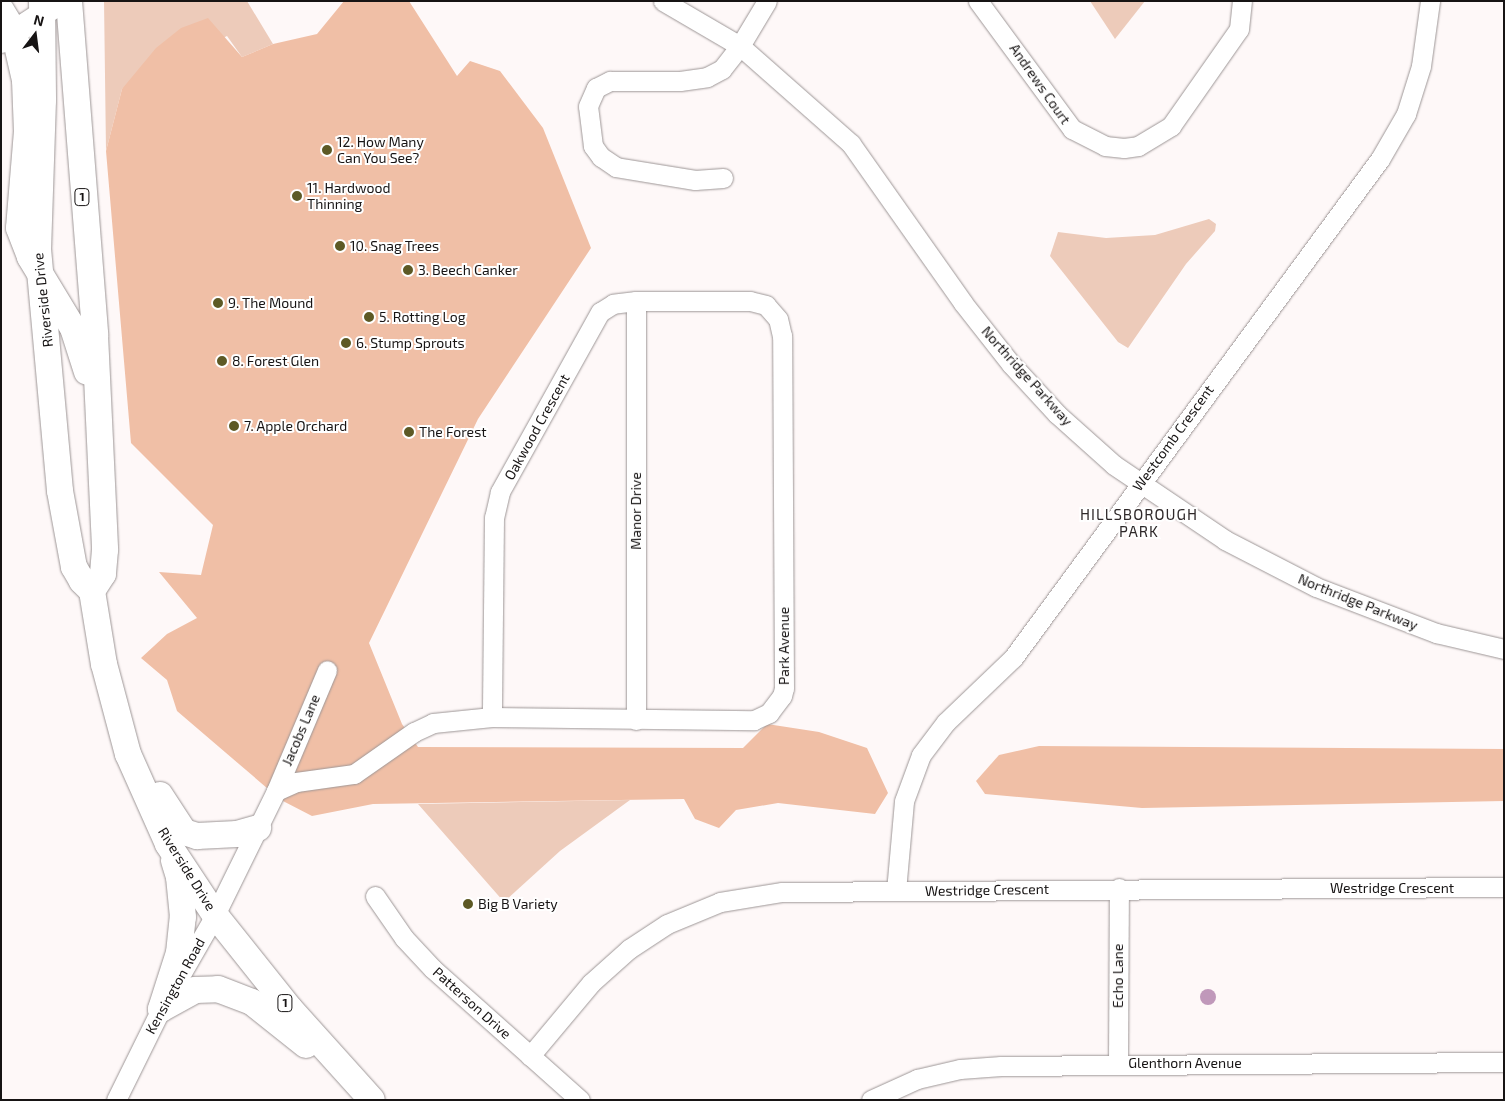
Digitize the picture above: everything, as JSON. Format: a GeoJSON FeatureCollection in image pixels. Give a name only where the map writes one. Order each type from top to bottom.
{"type":"FeatureCollection","features":[{"type":"Feature","properties":{"kind":"highway","name":"1"},"geometry":{"type":"LineString","coordinates":[[69,1],[105,550],[103,574],[92,591]]}},
{"type":"Feature","properties":{"kind":"highway","name":"Riverside Drive"},"geometry":{"type":"LineString","coordinates":[[49,5],[40,274],[67,537],[74,567],[82,581],[92,591],[104,664],[136,774],[168,844],[215,915],[365,1094]]}},
{"type":"Feature","properties":{"kind":"highway"},"geometry":{"type":"LineString","coordinates":[[1,10],[8,36],[21,52],[26,109],[19,228],[30,258],[73,328],[96,393]]}},
{"type":"Feature","properties":{"kind":"highway"},"geometry":{"type":"LineString","coordinates":[[119,715],[167,808],[184,832],[209,837],[238,834],[258,828]]}},
{"type":"Feature","properties":{"kind":"highway"},"geometry":{"type":"LineString","coordinates":[[161,1009],[179,953],[182,917],[180,877],[168,844]]}},
{"type":"Feature","properties":{"kind":"highway"},"geometry":{"type":"LineString","coordinates":[[161,1009],[195,990],[218,989],[252,1002],[365,1094]]}},
{"type":"Feature","properties":{"kind":"main road"},"geometry":{"type":"LineString","coordinates":[[1,10],[14,1]]}},
{"type":"Feature","properties":{"kind":"main road"},"geometry":{"type":"LineString","coordinates":[[8,36],[49,5]]}},
{"type":"Feature","properties":{"kind":"street","name":"Northridge Parkway"},"geometry":{"type":"LineString","coordinates":[[663,1],[740,46],[851,144],[963,303],[1012,364],[1057,414],[1139,484],[1225,540],[1316,587],[1436,633],[1504,649]]}},
{"type":"Feature","properties":{"kind":"street"},"geometry":{"type":"LineString","coordinates":[[724,178],[695,180],[616,167],[601,157],[593,146],[588,106],[592,93],[610,81],[680,81],[707,77],[722,70],[740,46],[767,1]]}},
{"type":"Feature","properties":{"kind":"street","name":"Andrews Court"},"geometry":{"type":"LineString","coordinates":[[978,1],[1072,129],[1105,146],[1124,148],[1138,146],[1172,126],[1239,29],[1242,1]]}},
{"type":"Feature","properties":{"kind":"street","name":"Westcomb Crescent"},"geometry":{"type":"LineString","coordinates":[[896,891],[904,801],[921,755],[946,722],[1013,658],[1139,484],[1380,159],[1406,114],[1421,66],[1430,1]]}},
{"type":"Feature","properties":{"kind":"street","name":"Oakwood Crescent"},"geometry":{"type":"LineString","coordinates":[[492,717],[494,517],[500,492],[600,312],[613,304],[636,302],[750,300],[766,305]]}},
{"type":"Feature","properties":{"kind":"street","name":"Manor Drive"},"geometry":{"type":"LineString","coordinates":[[636,302],[636,720]]}},
{"type":"Feature","properties":{"kind":"street","name":"Park Avenue"},"geometry":{"type":"LineString","coordinates":[[276,791],[296,782],[343,778],[385,754],[414,732],[433,723],[492,717],[754,720],[769,713],[782,696],[782,336],[778,319],[766,305]]}},
{"type":"Feature","properties":{"kind":"street","name":"Jacobs Lane"},"geometry":{"type":"LineString","coordinates":[[276,791],[327,670]]}},
{"type":"Feature","properties":{"kind":"street","name":"Kensington Road"},"geometry":{"type":"LineString","coordinates":[[116,1100],[161,1009],[215,915],[276,791]]}},
{"type":"Feature","properties":{"kind":"street","name":"Westridge Crescent"},"geometry":{"type":"LineString","coordinates":[[530,1056],[591,983],[612,964],[650,934],[692,912],[720,902],[782,892],[1119,888],[1504,887]]}},
{"type":"Feature","properties":{"kind":"street","name":"Echo Lane"},"geometry":{"type":"LineString","coordinates":[[1118,1063],[1119,888]]}},
{"type":"Feature","properties":{"kind":"street","name":"Patterson Drive"},"geometry":{"type":"LineString","coordinates":[[374,896],[404,938],[427,963],[580,1100]]}},
{"type":"Feature","properties":{"kind":"street","name":"Glenthorn Avenue"},"geometry":{"type":"LineString","coordinates":[[871,1100],[917,1079],[960,1069],[1118,1063],[1504,1062]]}},
{"type":"Feature","properties":{"kind":"shaded area"},"geometry":{"type":"Polygon","coordinates":[[[104,1],[247,1],[273,44],[242,57],[227,36],[122,89],[106,151],[104,1]]]}},
{"type":"Feature","properties":{"kind":"shaded area"},"geometry":{"type":"Polygon","coordinates":[[[344,1],[409,1],[457,76],[470,61],[500,71],[543,128],[591,248],[478,419],[369,643],[402,724],[418,747],[743,748],[767,724],[819,732],[867,748],[888,793],[875,814],[778,803],[736,810],[719,828],[695,819],[684,799],[373,804],[312,816],[281,800],[177,711],[167,680],[141,658],[167,634],[197,618],[159,572],[201,575],[213,525],[131,443],[106,151],[122,89],[156,48],[181,28],[208,18],[242,57],[273,44],[317,34],[344,1]]]}},
{"type":"Feature","properties":{"kind":"shaded area"},"geometry":{"type":"Polygon","coordinates":[[[1090,1],[1145,1],[1115,39],[1090,1]]]}},
{"type":"Feature","properties":{"kind":"shaded area"},"geometry":{"type":"Polygon","coordinates":[[[1209,219],[1216,224],[1215,231],[1186,264],[1128,348],[1118,342],[1050,256],[1058,232],[1106,238],[1155,235],[1209,219]]]}},
{"type":"Feature","properties":{"kind":"shaded area"},"geometry":{"type":"Polygon","coordinates":[[[1039,746],[1504,749],[1504,801],[1142,808],[985,794],[976,781],[999,755],[1039,746]]]}},
{"type":"Feature","properties":{"kind":"shaded area"},"geometry":{"type":"Polygon","coordinates":[[[630,800],[560,851],[504,902],[418,804],[630,800]]]}},
{"type":"Feature","properties":{"kind":"shaded area"},"geometry":{"type":"Polygon","coordinates":[[[1208,989],[1216,997],[1208,1005],[1200,997],[1208,989]]]}},
{"type":"Feature","properties":{"kind":"place","name":"12. How Many Can You See?"},"geometry":{"type":"Point","coordinates":[327,150]}},
{"type":"Feature","properties":{"kind":"place","name":"11. Hardwood Thinning"},"geometry":{"type":"Point","coordinates":[297,196]}},
{"type":"Feature","properties":{"kind":"place","name":"10. Snag Trees"},"geometry":{"type":"Point","coordinates":[340,246]}},
{"type":"Feature","properties":{"kind":"place","name":"3. Beech Canker"},"geometry":{"type":"Point","coordinates":[408,270]}},
{"type":"Feature","properties":{"kind":"place","name":"9. The Mound"},"geometry":{"type":"Point","coordinates":[218,303]}},
{"type":"Feature","properties":{"kind":"place","name":"5. Rotting Log"},"geometry":{"type":"Point","coordinates":[369,317]}},
{"type":"Feature","properties":{"kind":"place","name":"6. Stump Sprouts"},"geometry":{"type":"Point","coordinates":[346,343]}},
{"type":"Feature","properties":{"kind":"place","name":"8. Forest Glen"},"geometry":{"type":"Point","coordinates":[222,361]}},
{"type":"Feature","properties":{"kind":"place","name":"7. Apple Orchard"},"geometry":{"type":"Point","coordinates":[234,426]}},
{"type":"Feature","properties":{"kind":"place","name":"The Forest"},"geometry":{"type":"Point","coordinates":[409,432]}},
{"type":"Feature","properties":{"kind":"place","name":"Big B Variety"},"geometry":{"type":"Point","coordinates":[468,904]}},
{"type":"Feature","properties":{"kind":"district","name":"HILLSBOROUGH PARK"},"geometry":{"type":"Point","coordinates":[1139,522]}}]}
